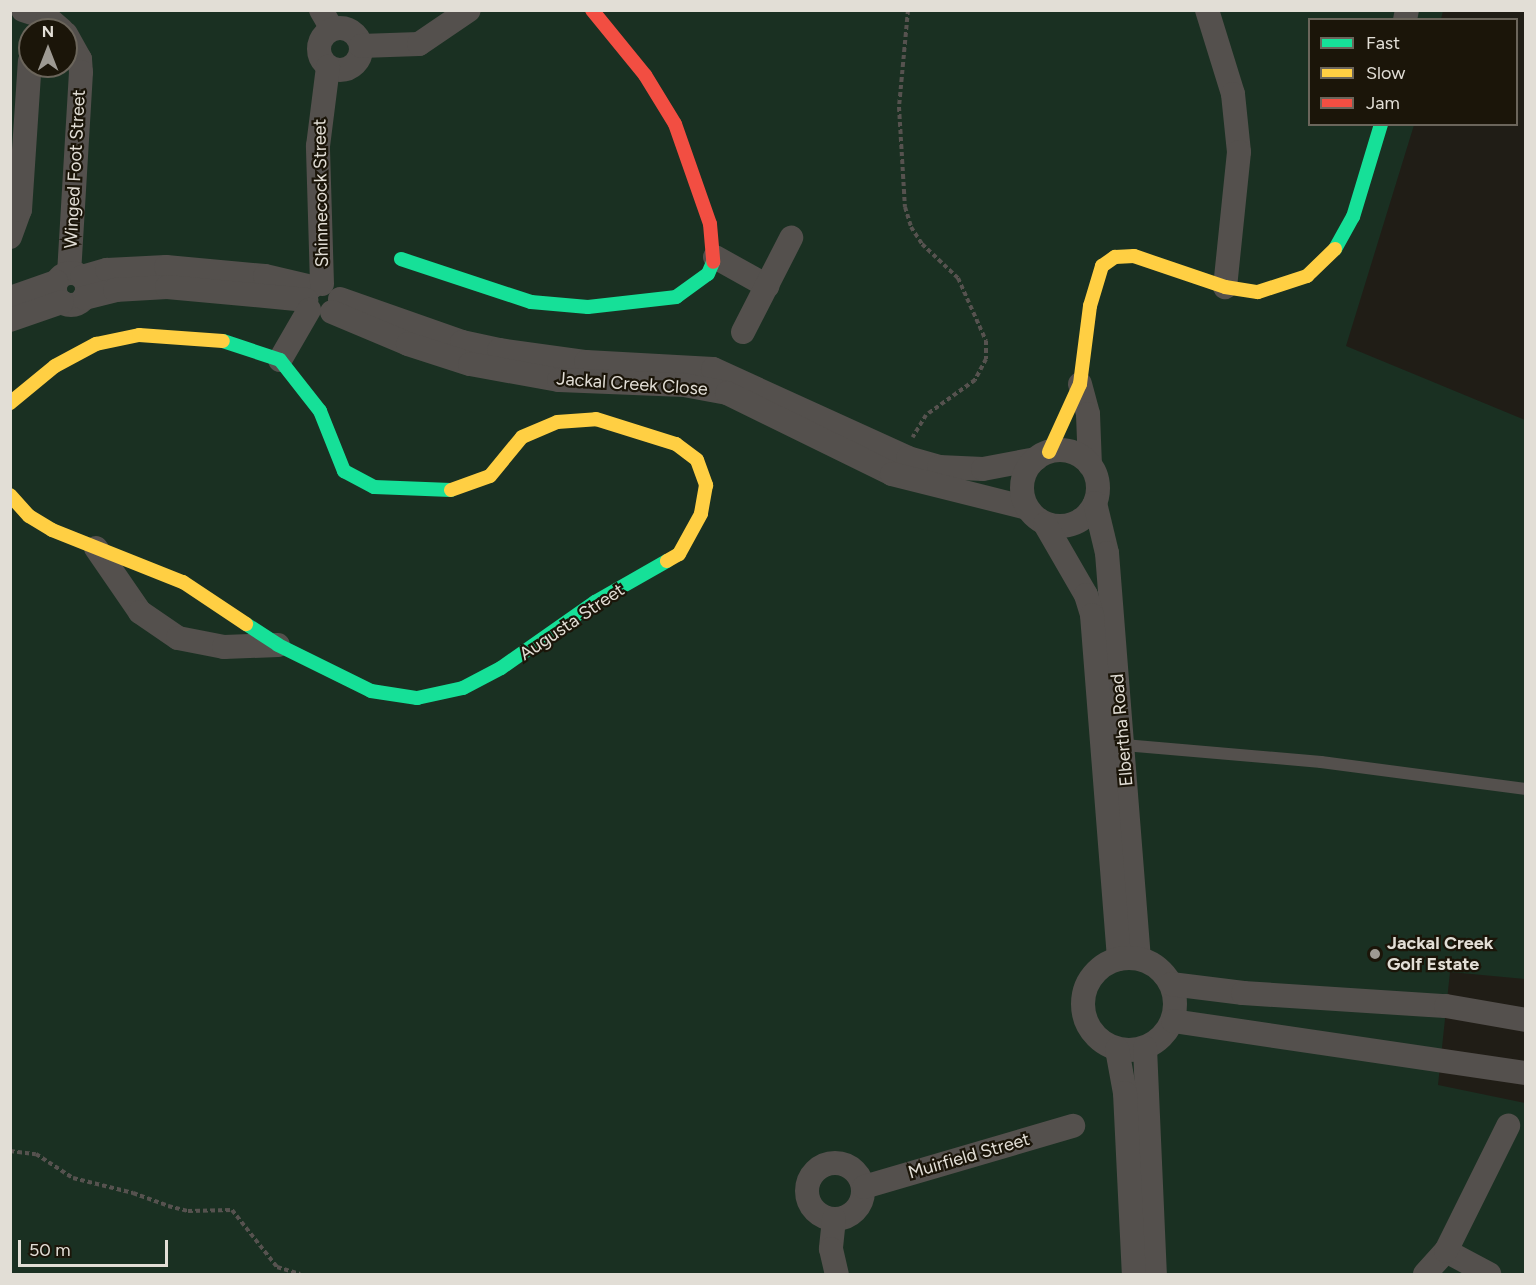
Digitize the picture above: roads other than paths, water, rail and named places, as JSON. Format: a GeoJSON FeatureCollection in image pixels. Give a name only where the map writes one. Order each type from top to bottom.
{"type":"FeatureCollection","features":[{"type":"Feature","properties":{"kind":"street","name":"Winged Foot Street"},"geometry":{"type":"LineString","coordinates":[[23,10],[42,18]]}},
{"type":"Feature","properties":{"kind":"street"},"geometry":{"type":"LineString","coordinates":[[328,67],[338,70],[356,64],[361,46],[419,44],[469,10]]}},
{"type":"Feature","properties":{"kind":"street"},"geometry":{"type":"LineString","coordinates":[[401,259],[531,303],[588,308],[676,297],[702,282],[715,257],[704,204],[675,124],[645,75],[592,10]]}},
{"type":"Feature","properties":{"kind":"street"},"geometry":{"type":"LineString","coordinates":[[1207,10],[1237,116],[1238,193],[1226,287]]}},
{"type":"Feature","properties":{"kind":"street","name":"Shinnecock Street"},"geometry":{"type":"LineString","coordinates":[[320,299],[318,146],[328,67],[320,56],[320,43],[327,20],[351,30],[361,46]]}},
{"type":"Feature","properties":{"kind":"street","name":"Winged Foot Street"},"geometry":{"type":"LineString","coordinates":[[70,286],[81,72],[78,56]]}},
{"type":"Feature","properties":{"kind":"street"},"geometry":{"type":"LineString","coordinates":[[10,237],[20,210],[29,78]]}},
{"type":"Feature","properties":{"kind":"street"},"geometry":{"type":"LineString","coordinates":[[1080,384],[1088,414],[1090,465],[1098,490],[1095,503],[1074,523],[1036,516],[1023,498],[1024,477],[1043,455],[1080,384],[1092,297],[1099,272],[1106,262],[1134,256],[1226,287],[1274,290],[1307,276],[1321,265],[1353,217],[1380,126]]}},
{"type":"Feature","properties":{"kind":"street"},"geometry":{"type":"LineString","coordinates":[[743,332],[791,238]]}},
{"type":"Feature","properties":{"kind":"street"},"geometry":{"type":"LineString","coordinates":[[715,257],[767,286]]}},
{"type":"Feature","properties":{"kind":"street","name":"Jackal Creek Close"},"geometry":{"type":"LineString","coordinates":[[10,298],[70,286],[115,290],[167,286],[320,299],[462,342],[499,350],[544,358],[713,369],[908,458],[962,469],[1043,455]]}},
{"type":"Feature","properties":{"kind":"street","name":"Jackal Creek Close"},"geometry":{"type":"LineString","coordinates":[[10,320],[70,286]]}},
{"type":"Feature","properties":{"kind":"street"},"geometry":{"type":"LineString","coordinates":[[279,360],[320,299]]}},
{"type":"Feature","properties":{"kind":"street","name":"Jackal Creek Close"},"geometry":{"type":"LineString","coordinates":[[320,299],[408,344],[470,364],[560,380],[684,385],[727,393],[892,474],[1036,516]]}},
{"type":"Feature","properties":{"kind":"street","name":"Augusta Street"},"geometry":{"type":"LineString","coordinates":[[10,403],[55,366],[116,338],[190,336],[243,346],[279,360],[320,411],[344,471],[374,487],[451,490],[473,485],[490,476],[505,453],[522,437],[557,422],[596,418],[676,444],[697,460],[706,485],[701,514],[679,554],[595,602],[534,648],[463,688],[437,696],[392,697],[370,691],[278,645],[183,582],[96,548],[39,522],[10,495]]}},
{"type":"Feature","properties":{"kind":"street"},"geometry":{"type":"LineString","coordinates":[[1043,455],[1072,453],[1090,465]]}},
{"type":"Feature","properties":{"kind":"street","name":"Elbertha Road"},"geometry":{"type":"LineString","coordinates":[[1095,503],[1107,553],[1124,745],[1129,959]]}},
{"type":"Feature","properties":{"kind":"street","name":"Elbertha Road"},"geometry":{"type":"LineString","coordinates":[[1036,516],[1086,596],[1092,615],[1129,959]]}},
{"type":"Feature","properties":{"kind":"street","name":"Augusta Street"},"geometry":{"type":"LineString","coordinates":[[96,548],[140,612],[178,638],[224,647],[278,645]]}},
{"type":"Feature","properties":{"kind":"street"},"geometry":{"type":"LineString","coordinates":[[1129,959],[1162,971],[1171,984],[1175,996],[1173,1020],[1167,1032],[1145,1048],[1117,1049],[1092,1032],[1083,1003],[1093,975],[1129,959]]}},
{"type":"Feature","properties":{"kind":"street"},"geometry":{"type":"LineString","coordinates":[[1171,984],[1244,993],[1446,1006],[1526,1020]]}},
{"type":"Feature","properties":{"kind":"street"},"geometry":{"type":"LineString","coordinates":[[1173,1020],[1526,1073]]}},
{"type":"Feature","properties":{"kind":"street"},"geometry":{"type":"LineString","coordinates":[[1145,1048],[1155,1275]]}},
{"type":"Feature","properties":{"kind":"street"},"geometry":{"type":"LineString","coordinates":[[1117,1049],[1125,1093],[1134,1275]]}},
{"type":"Feature","properties":{"kind":"street","name":"Muirfield Street"},"geometry":{"type":"LineString","coordinates":[[864,1187],[1073,1126]]}},
{"type":"Feature","properties":{"kind":"street"},"geometry":{"type":"LineString","coordinates":[[1425,1275],[1446,1251],[1508,1126]]}},
{"type":"Feature","properties":{"kind":"street"},"geometry":{"type":"LineString","coordinates":[[845,1164],[854,1169],[864,1187],[864,1197],[853,1214],[834,1219],[814,1211],[808,1201],[808,1180],[814,1171],[823,1165],[845,1164]]}},
{"type":"Feature","properties":{"kind":"street"},"geometry":{"type":"LineString","coordinates":[[834,1219],[831,1249],[837,1275]]}},
{"type":"Feature","properties":{"kind":"street"},"geometry":{"type":"LineString","coordinates":[[1446,1251],[1489,1275]]}},
{"type":"Feature","properties":{"kind":"lane"},"geometry":{"type":"LineString","coordinates":[[1124,745],[1321,762],[1526,789]]}},
{"type":"Feature","properties":{"kind":"place","name":"Jackal Creek Golf Estate"},"geometry":{"type":"Point","coordinates":[1375,954]}}]}
